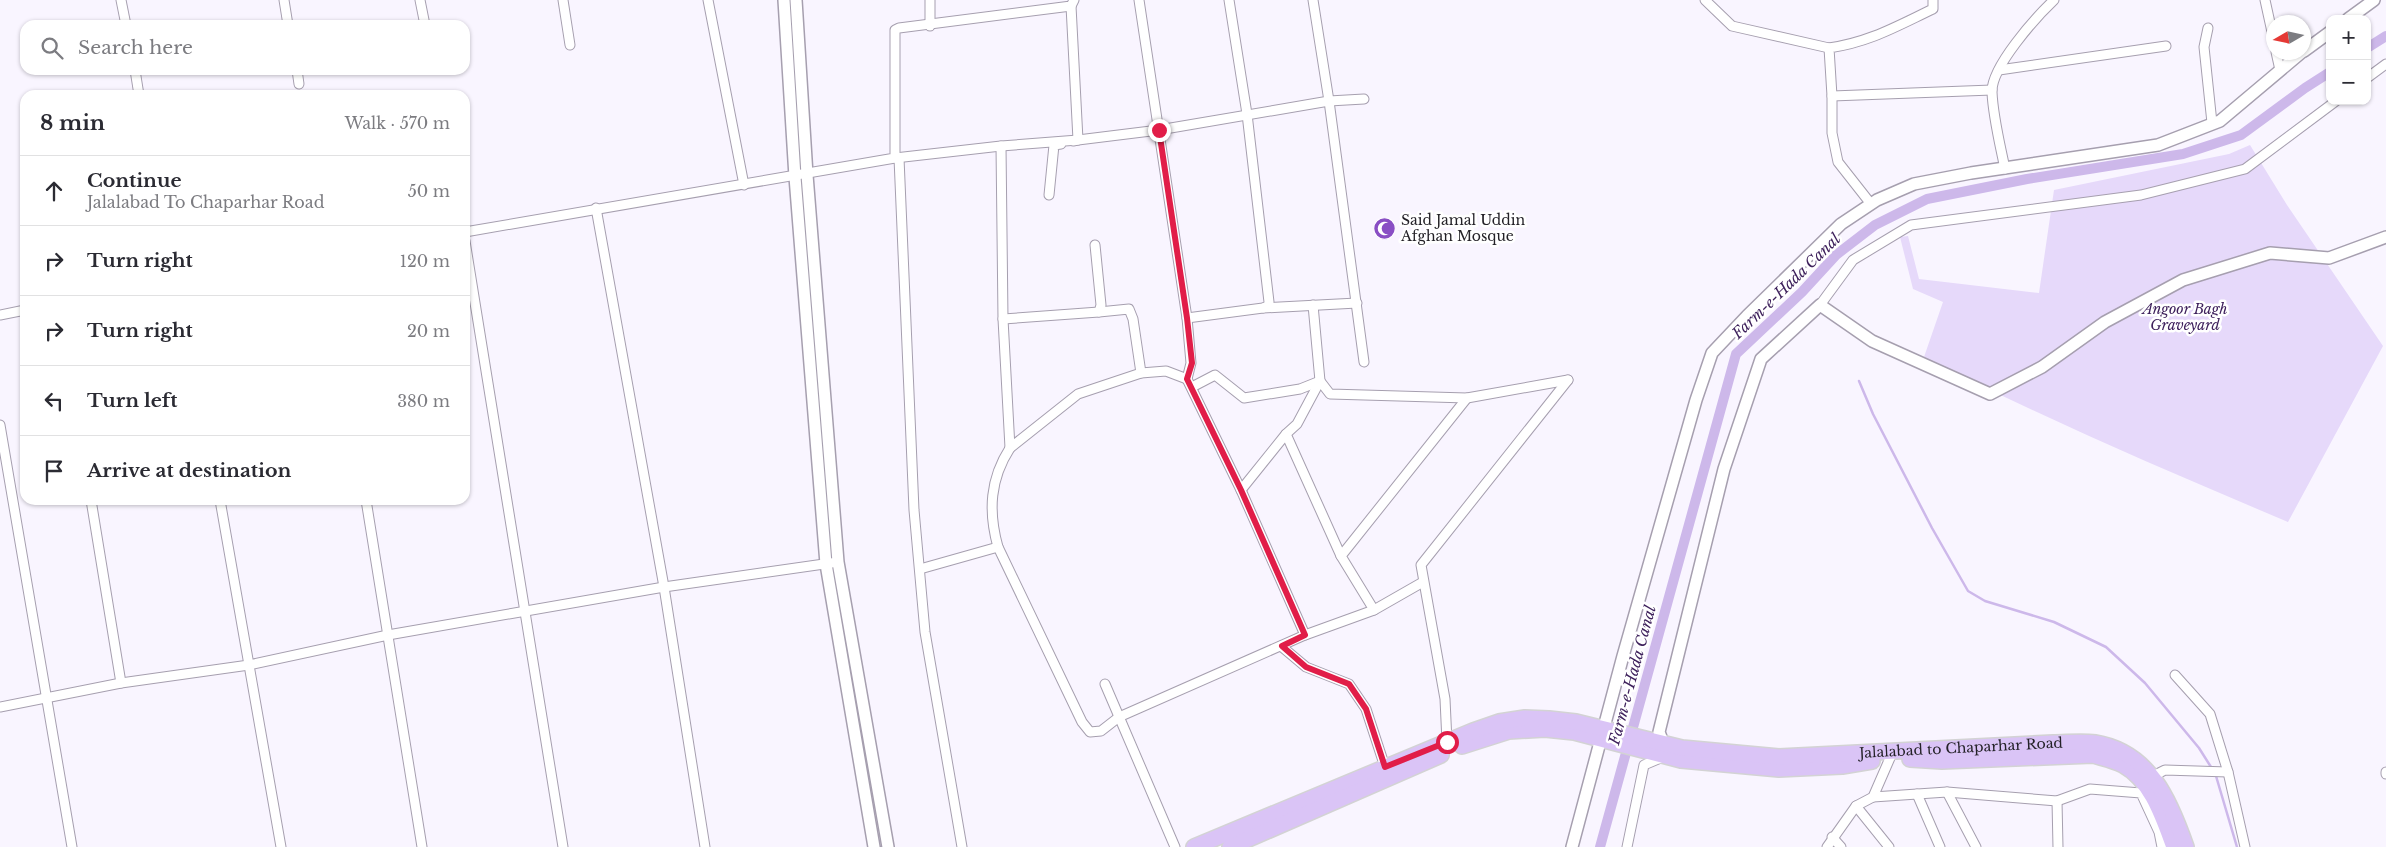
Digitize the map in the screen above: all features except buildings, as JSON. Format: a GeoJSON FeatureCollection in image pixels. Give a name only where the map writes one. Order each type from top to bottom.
{"type":"FeatureCollection","features":[{"type":"Feature","properties":{"kind":"main road"},"geometry":{"type":"LineString","coordinates":[[1194,847],[1385,767],[1499,722],[1525,718],[1576,722],[1608,736]]}},
{"type":"Feature","properties":{"kind":"main road"},"geometry":{"type":"LineString","coordinates":[[1230,847],[1473,741],[1509,731],[1545,729],[1608,736],[1681,754]]}},
{"type":"Feature","properties":{"kind":"main road","name":"Jalalabad to Chaparhar Road"},"geometry":{"type":"LineString","coordinates":[[1681,754],[1779,757],[2053,743],[2095,743],[2130,755],[2153,776],[2172,809],[2186,847]]}},
{"type":"Feature","properties":{"kind":"main road","name":"Jalalabad to Chaparhar Road"},"geometry":{"type":"LineString","coordinates":[[1681,754],[1779,768],[1842,766],[1890,758],[1942,761],[2093,755],[2124,766],[2144,783],[2162,814],[2174,847]]}},
{"type":"Feature","properties":{"kind":"street"},"geometry":{"type":"LineString","coordinates":[[122,0],[125,20]]}},
{"type":"Feature","properties":{"kind":"street"},"geometry":{"type":"LineString","coordinates":[[284,0],[287,20]]}},
{"type":"Feature","properties":{"kind":"street"},"geometry":{"type":"LineString","coordinates":[[420,0],[423,20]]}},
{"type":"Feature","properties":{"kind":"street"},"geometry":{"type":"LineString","coordinates":[[563,0],[570,45]]}},
{"type":"Feature","properties":{"kind":"street"},"geometry":{"type":"LineString","coordinates":[[708,0],[744,185]]}},
{"type":"Feature","properties":{"kind":"street"},"geometry":{"type":"LineString","coordinates":[[784,0],[838,562],[888,847]]}},
{"type":"Feature","properties":{"kind":"street"},"geometry":{"type":"LineString","coordinates":[[796,0],[801,176],[826,564],[874,847]]}},
{"type":"Feature","properties":{"kind":"street"},"geometry":{"type":"LineString","coordinates":[[930,0],[930,26]]}},
{"type":"Feature","properties":{"kind":"street"},"geometry":{"type":"LineString","coordinates":[[1036,0],[1038,10]]}},
{"type":"Feature","properties":{"kind":"street"},"geometry":{"type":"LineString","coordinates":[[1139,0],[1187,318],[1192,363],[1189,383],[1241,490],[1305,635]]}},
{"type":"Feature","properties":{"kind":"street"},"geometry":{"type":"LineString","coordinates":[[1229,0],[1247,114],[1269,302],[1268,306],[1263,308]]}},
{"type":"Feature","properties":{"kind":"street"},"geometry":{"type":"LineString","coordinates":[[1313,0],[1329,101],[1364,362]]}},
{"type":"Feature","properties":{"kind":"street"},"geometry":{"type":"LineString","coordinates":[[1705,0],[1732,26],[1829,48],[1855,44],[1880,34],[1933,8],[1933,0]]}},
{"type":"Feature","properties":{"kind":"street"},"geometry":{"type":"LineString","coordinates":[[2004,169],[1992,90],[1999,70],[2033,21],[2054,0]]}},
{"type":"Feature","properties":{"kind":"street"},"geometry":{"type":"LineString","coordinates":[[2264,0],[2268,15]]}},
{"type":"Feature","properties":{"kind":"street"},"geometry":{"type":"LineString","coordinates":[[2353,15],[2374,0]]}},
{"type":"Feature","properties":{"kind":"street"},"geometry":{"type":"LineString","coordinates":[[962,847],[925,632],[914,510],[908,420],[908,332],[897,158],[894,34],[899,28],[930,26],[1072,3],[1078,140]]}},
{"type":"Feature","properties":{"kind":"street"},"geometry":{"type":"LineString","coordinates":[[2208,28],[2204,47],[2212,123]]}},
{"type":"Feature","properties":{"kind":"street"},"geometry":{"type":"LineString","coordinates":[[2311,46],[2326,35]]}},
{"type":"Feature","properties":{"kind":"street"},"geometry":{"type":"LineString","coordinates":[[1999,70],[2166,46]]}},
{"type":"Feature","properties":{"kind":"street"},"geometry":{"type":"LineString","coordinates":[[1829,48],[1832,133],[1838,162],[1871,204]]}},
{"type":"Feature","properties":{"kind":"street"},"geometry":{"type":"LineString","coordinates":[[2278,60],[2280,70]]}},
{"type":"Feature","properties":{"kind":"street"},"geometry":{"type":"LineString","coordinates":[[1572,847],[1608,736],[1672,485],[1712,353],[1841,224],[1871,204],[1914,184],[2158,145],[2220,121],[2293,60]]}},
{"type":"Feature","properties":{"kind":"street"},"geometry":{"type":"LineString","coordinates":[[2371,75],[2386,64]]}},
{"type":"Feature","properties":{"kind":"street"},"geometry":{"type":"LineString","coordinates":[[136,75],[139,90]]}},
{"type":"Feature","properties":{"kind":"street"},"geometry":{"type":"LineString","coordinates":[[298,75],[299,84]]}},
{"type":"Feature","properties":{"kind":"street"},"geometry":{"type":"LineString","coordinates":[[1832,96],[1992,90]]}},
{"type":"Feature","properties":{"kind":"street"},"geometry":{"type":"LineString","coordinates":[[470,231],[596,208],[801,176],[897,158],[1159,130],[1329,101],[1364,99]]}},
{"type":"Feature","properties":{"kind":"street"},"geometry":{"type":"LineString","coordinates":[[1627,847],[1644,765],[1659,749],[1659,732],[1724,469],[1761,359],[1820,305],[1853,260],[1911,225],[2141,195],[2246,169],[2331,105]]}},
{"type":"Feature","properties":{"kind":"street"},"geometry":{"type":"LineString","coordinates":[[1049,195],[1054,145],[1078,140]]}},
{"type":"Feature","properties":{"kind":"street"},"geometry":{"type":"LineString","coordinates":[[1001,146],[1003,319],[1010,448]]}},
{"type":"Feature","properties":{"kind":"street"},"geometry":{"type":"LineString","coordinates":[[596,208],[664,588],[705,847]]}},
{"type":"Feature","properties":{"kind":"street"},"geometry":{"type":"LineString","coordinates":[[1820,305],[1872,341],[1990,394],[2042,367],[2105,322],[2183,280],[2270,253],[2329,258],[2386,237]]}},
{"type":"Feature","properties":{"kind":"street"},"geometry":{"type":"LineString","coordinates":[[1095,245],[1101,305],[1099,312]]}},
{"type":"Feature","properties":{"kind":"street"},"geometry":{"type":"LineString","coordinates":[[470,271],[563,847]]}},
{"type":"Feature","properties":{"kind":"street"},"geometry":{"type":"LineString","coordinates":[[1187,318],[1263,308],[1357,303]]}},
{"type":"Feature","properties":{"kind":"street"},"geometry":{"type":"LineString","coordinates":[[1313,305],[1320,380],[1330,394],[1467,398],[1568,380],[1421,565],[1445,699],[1447,742]]}},
{"type":"Feature","properties":{"kind":"street"},"geometry":{"type":"LineString","coordinates":[[1003,319],[1129,309],[1133,319],[1141,373]]}},
{"type":"Feature","properties":{"kind":"street"},"geometry":{"type":"LineString","coordinates":[[0,315],[20,311]]}},
{"type":"Feature","properties":{"kind":"street"},"geometry":{"type":"LineString","coordinates":[[1320,380],[1300,389],[1244,398],[1215,374],[1189,383],[1166,371],[1141,373],[1078,394],[1010,448],[998,473],[991,498],[993,530],[998,547],[1085,727],[1090,732],[1101,731],[1119,716],[1305,635],[1374,610],[1423,582]]}},
{"type":"Feature","properties":{"kind":"street"},"geometry":{"type":"LineString","coordinates":[[1241,490],[1286,434],[1297,424],[1320,380]]}},
{"type":"Feature","properties":{"kind":"street"},"geometry":{"type":"LineString","coordinates":[[1341,556],[1467,398]]}},
{"type":"Feature","properties":{"kind":"street"},"geometry":{"type":"LineString","coordinates":[[0,425],[72,847]]}},
{"type":"Feature","properties":{"kind":"street"},"geometry":{"type":"LineString","coordinates":[[1286,434],[1341,556],[1374,610]]}},
{"type":"Feature","properties":{"kind":"street"},"geometry":{"type":"LineString","coordinates":[[93,505],[121,683]]}},
{"type":"Feature","properties":{"kind":"street"},"geometry":{"type":"LineString","coordinates":[[221,505],[281,847]]}},
{"type":"Feature","properties":{"kind":"street"},"geometry":{"type":"LineString","coordinates":[[367,505],[422,847]]}},
{"type":"Feature","properties":{"kind":"street"},"geometry":{"type":"LineString","coordinates":[[920,569],[998,547]]}},
{"type":"Feature","properties":{"kind":"street"},"geometry":{"type":"LineString","coordinates":[[0,707],[121,683],[249,665],[388,635],[664,588],[838,562]]}},
{"type":"Feature","properties":{"kind":"street"},"geometry":{"type":"LineString","coordinates":[[1282,646],[1306,667],[1349,684],[1366,709],[1385,767]]}},
{"type":"Feature","properties":{"kind":"street"},"geometry":{"type":"LineString","coordinates":[[2175,675],[2210,714],[2228,772],[2245,847]]}},
{"type":"Feature","properties":{"kind":"street"},"geometry":{"type":"LineString","coordinates":[[1105,684],[1175,847]]}},
{"type":"Feature","properties":{"kind":"street"},"geometry":{"type":"LineString","coordinates":[[1873,797],[1890,758]]}},
{"type":"Feature","properties":{"kind":"street"},"geometry":{"type":"LineString","coordinates":[[2153,776],[2165,770],[2228,772]]}},
{"type":"Feature","properties":{"kind":"street"},"geometry":{"type":"LineString","coordinates":[[1827,847],[1832,837],[1856,806],[1873,797],[1947,792],[2057,801],[2090,789],[2141,793],[2159,832],[2162,847]]}},
{"type":"Feature","properties":{"kind":"street"},"geometry":{"type":"LineString","coordinates":[[1947,792],[1976,847]]}},
{"type":"Feature","properties":{"kind":"street"},"geometry":{"type":"LineString","coordinates":[[1917,794],[1940,847]]}},
{"type":"Feature","properties":{"kind":"street"},"geometry":{"type":"LineString","coordinates":[[2057,801],[2058,847]]}},
{"type":"Feature","properties":{"kind":"street"},"geometry":{"type":"LineString","coordinates":[[1856,806],[1889,847]]}},
{"type":"Feature","properties":{"kind":"street"},"geometry":{"type":"LineString","coordinates":[[1832,837],[1841,847]]}},
{"type":"Feature","properties":{"kind":"green space","name":"Angoor Bagh Graveyard"},"geometry":{"type":"Polygon","coordinates":[[[2250,145],[2287,205],[2383,346],[2288,522],[2059,422],[1924,357],[1943,302],[1913,289],[1900,237],[1908,236],[1919,279],[2039,293],[2054,190],[2229,154],[2250,145]]]}},
{"type":"Feature","properties":{"kind":"waterway","name":"Farm-e-Hada Canal"},"geometry":{"type":"LineString","coordinates":[[2371,45],[2386,36]]}},
{"type":"Feature","properties":{"kind":"waterway","name":"Farm-e-Hada Canal"},"geometry":{"type":"LineString","coordinates":[[1600,847],[1736,354],[1802,292],[1836,255],[1875,225],[1927,199],[2027,179],[2183,154],[2241,135],[2326,75]]}},
{"type":"Feature","properties":{"kind":"waterway"},"geometry":{"type":"LineString","coordinates":[[1859,381],[1873,414],[1932,528],[1968,591],[1985,601],[2054,622],[2106,647],[2145,683],[2199,748],[2211,767]]}},
{"type":"Feature","properties":{"kind":"waterway"},"geometry":{"type":"LineString","coordinates":[[2216,776],[2237,847]]}},
{"type":"Feature","properties":{"kind":"place","name":"Said Jamal Uddin Afghan Mosque"},"geometry":{"type":"Point","coordinates":[1385,228]}},
{"type":"Feature","properties":{"kind":"route"},"geometry":{"type":"LineString","coordinates":[[1159,130],[1187,318],[1192,363],[1187,379],[1241,490],[1305,635],[1282,646],[1306,667],[1349,684],[1366,709],[1385,767],[1447,742]]}}]}
